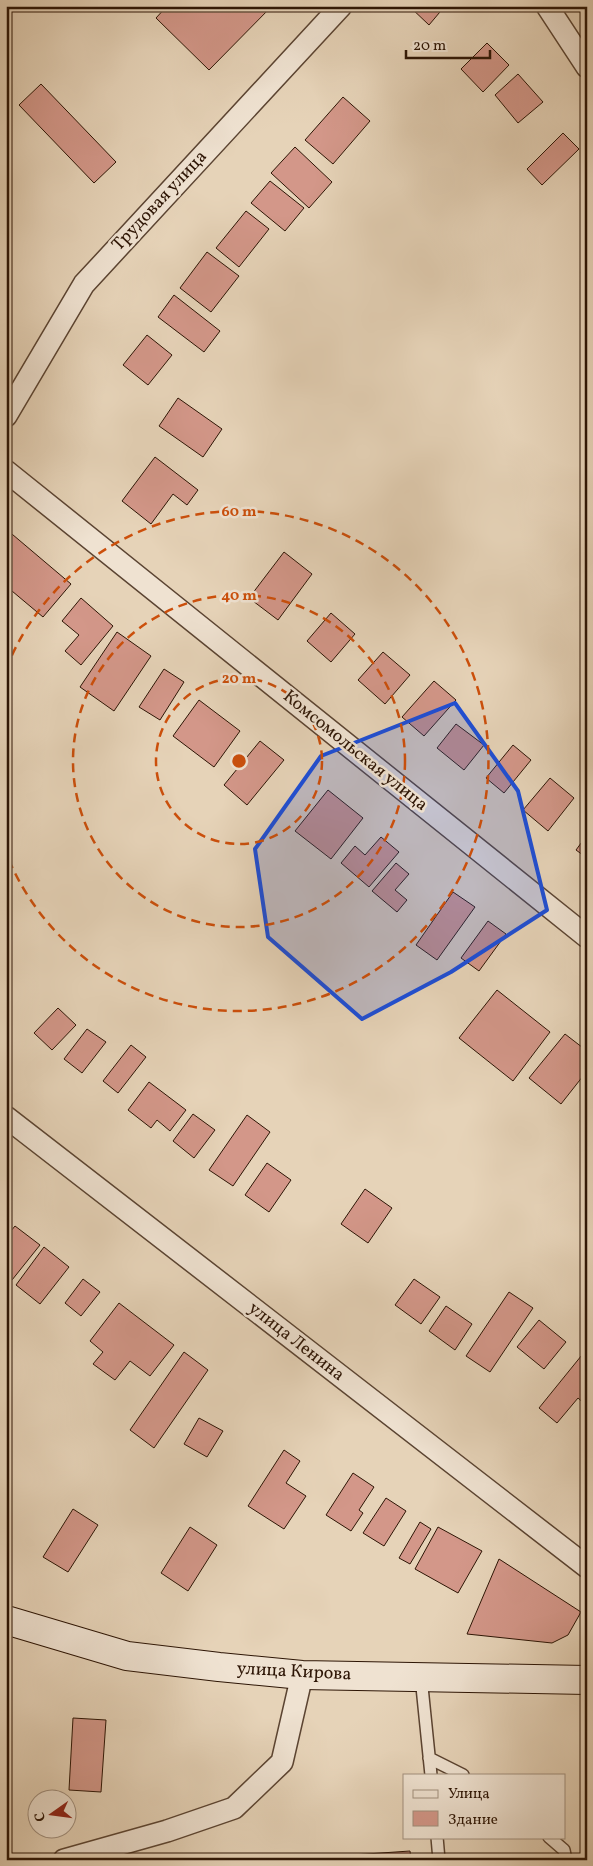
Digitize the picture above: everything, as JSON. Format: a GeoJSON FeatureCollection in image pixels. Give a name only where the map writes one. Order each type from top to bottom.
{"type":"FeatureCollection","features":[{"type":"Feature","properties":{"kind":"main road","name":"улица Кирова"},"geometry":{"type":"LineString","coordinates":[[6,1620],[127,1656],[218,1667],[302,1675],[587,1680]]}},
{"type":"Feature","properties":{"kind":"street","name":"Трудовая улица"},"geometry":{"type":"LineString","coordinates":[[6,416],[84,284],[341,6]]}},
{"type":"Feature","properties":{"kind":"street"},"geometry":{"type":"LineString","coordinates":[[547,6],[587,67]]}},
{"type":"Feature","properties":{"kind":"street","name":"Комсомольская улица"},"geometry":{"type":"LineString","coordinates":[[6,471],[587,937]]}},
{"type":"Feature","properties":{"kind":"street","name":"улица Ленина"},"geometry":{"type":"LineString","coordinates":[[6,1117],[587,1567]]}},
{"type":"Feature","properties":{"kind":"street"},"geometry":{"type":"LineString","coordinates":[[64,1860],[167,1832],[234,1808],[282,1762],[302,1675]]}},
{"type":"Feature","properties":{"kind":"lane"},"geometry":{"type":"LineString","coordinates":[[421,1677],[431,1774]]}},
{"type":"Feature","properties":{"kind":"lane"},"geometry":{"type":"LineString","coordinates":[[429,1758],[461,1774]]}},
{"type":"Feature","properties":{"kind":"lane"},"geometry":{"type":"LineString","coordinates":[[437,1838],[439,1860]]}},
{"type":"Feature","properties":{"kind":"lane"},"geometry":{"type":"LineString","coordinates":[[550,1838],[564,1850],[566,1860]]}},
{"type":"Feature","properties":{"kind":"highlighted area"},"geometry":{"type":"Polygon","coordinates":[[[455,703],[518,791],[547,910],[451,972],[362,1019],[268,937],[255,849],[321,756],[455,703]]]}},
{"type":"Feature","properties":{"kind":"building"},"geometry":{"type":"Polygon","coordinates":[[[167,6],[272,6],[209,70],[156,18],[167,6]]]}},
{"type":"Feature","properties":{"kind":"building"},"geometry":{"type":"Polygon","coordinates":[[[409,6],[445,6],[429,25],[409,6]]]}},
{"type":"Feature","properties":{"kind":"building"},"geometry":{"type":"Polygon","coordinates":[[[487,43],[509,65],[483,92],[461,69],[487,43]]]}},
{"type":"Feature","properties":{"kind":"building"},"geometry":{"type":"Polygon","coordinates":[[[518,74],[543,102],[518,123],[495,95],[518,74]]]}},
{"type":"Feature","properties":{"kind":"building"},"geometry":{"type":"Polygon","coordinates":[[[41,84],[116,162],[94,183],[19,105],[41,84]]]}},
{"type":"Feature","properties":{"kind":"building"},"geometry":{"type":"Polygon","coordinates":[[[343,97],[370,121],[333,164],[305,140],[343,97]]]}},
{"type":"Feature","properties":{"kind":"building"},"geometry":{"type":"Polygon","coordinates":[[[563,133],[579,149],[542,185],[527,169],[563,133]]]}},
{"type":"Feature","properties":{"kind":"building"},"geometry":{"type":"Polygon","coordinates":[[[295,147],[332,182],[309,208],[271,173],[295,147]]]}},
{"type":"Feature","properties":{"kind":"building"},"geometry":{"type":"Polygon","coordinates":[[[270,181],[304,208],[285,231],[251,203],[270,181]]]}},
{"type":"Feature","properties":{"kind":"building"},"geometry":{"type":"Polygon","coordinates":[[[246,211],[269,229],[239,267],[216,248],[246,211]]]}},
{"type":"Feature","properties":{"kind":"building"},"geometry":{"type":"Polygon","coordinates":[[[207,252],[239,276],[211,312],[180,288],[207,252]]]}},
{"type":"Feature","properties":{"kind":"building"},"geometry":{"type":"Polygon","coordinates":[[[587,267],[587,279],[581,272],[587,267]]]}},
{"type":"Feature","properties":{"kind":"building"},"geometry":{"type":"Polygon","coordinates":[[[174,295],[220,331],[204,352],[158,317],[174,295]]]}},
{"type":"Feature","properties":{"kind":"building"},"geometry":{"type":"Polygon","coordinates":[[[147,335],[172,355],[148,385],[123,365],[147,335]]]}},
{"type":"Feature","properties":{"kind":"building"},"geometry":{"type":"Polygon","coordinates":[[[178,398],[222,429],[203,457],[159,426],[178,398]]]}},
{"type":"Feature","properties":{"kind":"building"},"geometry":{"type":"Polygon","coordinates":[[[155,457],[198,490],[187,505],[173,494],[151,524],[122,501],[155,457]]]}},
{"type":"Feature","properties":{"kind":"building"},"geometry":{"type":"Polygon","coordinates":[[[6,529],[71,584],[43,617],[6,586],[6,529]]]}},
{"type":"Feature","properties":{"kind":"building"},"geometry":{"type":"Polygon","coordinates":[[[284,552],[312,574],[278,620],[249,598],[284,552]]]}},
{"type":"Feature","properties":{"kind":"building"},"geometry":{"type":"Polygon","coordinates":[[[81,598],[113,626],[81,665],[65,651],[79,635],[62,621],[81,598]]]}},
{"type":"Feature","properties":{"kind":"building"},"geometry":{"type":"Polygon","coordinates":[[[331,613],[355,634],[331,662],[307,641],[331,613]]]}},
{"type":"Feature","properties":{"kind":"building"},"geometry":{"type":"Polygon","coordinates":[[[117,632],[151,656],[114,711],[80,687],[117,632]]]}},
{"type":"Feature","properties":{"kind":"building"},"geometry":{"type":"Polygon","coordinates":[[[383,652],[410,675],[385,704],[358,680],[383,652]]]}},
{"type":"Feature","properties":{"kind":"building"},"geometry":{"type":"Polygon","coordinates":[[[164,669],[184,682],[160,720],[139,707],[164,669]]]}},
{"type":"Feature","properties":{"kind":"building"},"geometry":{"type":"Polygon","coordinates":[[[434,681],[456,700],[424,736],[402,717],[434,681]]]}},
{"type":"Feature","properties":{"kind":"building"},"geometry":{"type":"Polygon","coordinates":[[[199,700],[240,731],[214,767],[173,736],[199,700]]]}},
{"type":"Feature","properties":{"kind":"building"},"geometry":{"type":"Polygon","coordinates":[[[456,724],[484,745],[464,770],[437,748],[456,724]]]}},
{"type":"Feature","properties":{"kind":"building"},"geometry":{"type":"Polygon","coordinates":[[[260,741],[284,760],[247,805],[224,785],[260,741]]]}},
{"type":"Feature","properties":{"kind":"building"},"geometry":{"type":"Polygon","coordinates":[[[513,745],[531,760],[504,793],[486,778],[513,745]]]}},
{"type":"Feature","properties":{"kind":"building"},"geometry":{"type":"Polygon","coordinates":[[[550,778],[574,798],[548,831],[523,810],[550,778]]]}},
{"type":"Feature","properties":{"kind":"building"},"geometry":{"type":"Polygon","coordinates":[[[328,790],[363,818],[331,859],[295,831],[328,790]]]}},
{"type":"Feature","properties":{"kind":"building"},"geometry":{"type":"Polygon","coordinates":[[[587,835],[587,858],[576,850],[587,835]]]}},
{"type":"Feature","properties":{"kind":"building"},"geometry":{"type":"Polygon","coordinates":[[[381,837],[399,852],[369,887],[341,863],[355,846],[365,855],[381,837]]]}},
{"type":"Feature","properties":{"kind":"building"},"geometry":{"type":"Polygon","coordinates":[[[396,863],[409,874],[395,890],[407,900],[397,912],[372,891],[396,863]]]}},
{"type":"Feature","properties":{"kind":"building"},"geometry":{"type":"Polygon","coordinates":[[[453,892],[475,907],[437,960],[416,945],[453,892]]]}},
{"type":"Feature","properties":{"kind":"building"},"geometry":{"type":"Polygon","coordinates":[[[488,921],[506,934],[479,971],[461,958],[488,921]]]}},
{"type":"Feature","properties":{"kind":"building"},"geometry":{"type":"Polygon","coordinates":[[[497,990],[550,1032],[513,1081],[459,1038],[497,990]]]}},
{"type":"Feature","properties":{"kind":"building"},"geometry":{"type":"Polygon","coordinates":[[[58,1008],[76,1025],[52,1050],[34,1033],[58,1008]]]}},
{"type":"Feature","properties":{"kind":"building"},"geometry":{"type":"Polygon","coordinates":[[[87,1029],[106,1042],[82,1073],[64,1059],[87,1029]]]}},
{"type":"Feature","properties":{"kind":"building"},"geometry":{"type":"Polygon","coordinates":[[[565,1034],[587,1051],[587,1071],[561,1104],[529,1078],[565,1034]]]}},
{"type":"Feature","properties":{"kind":"building"},"geometry":{"type":"Polygon","coordinates":[[[131,1045],[146,1057],[118,1093],[103,1081],[131,1045]]]}},
{"type":"Feature","properties":{"kind":"building"},"geometry":{"type":"Polygon","coordinates":[[[149,1082],[186,1110],[170,1131],[157,1120],[151,1128],[128,1110],[149,1082]]]}},
{"type":"Feature","properties":{"kind":"building"},"geometry":{"type":"Polygon","coordinates":[[[193,1114],[215,1130],[194,1158],[173,1141],[193,1114]]]}},
{"type":"Feature","properties":{"kind":"building"},"geometry":{"type":"Polygon","coordinates":[[[247,1115],[270,1132],[233,1186],[209,1170],[247,1115]]]}},
{"type":"Feature","properties":{"kind":"building"},"geometry":{"type":"Polygon","coordinates":[[[267,1163],[291,1180],[269,1212],[245,1195],[267,1163]]]}},
{"type":"Feature","properties":{"kind":"building"},"geometry":{"type":"Polygon","coordinates":[[[365,1189],[392,1208],[368,1243],[341,1224],[365,1189]]]}},
{"type":"Feature","properties":{"kind":"building"},"geometry":{"type":"Polygon","coordinates":[[[15,1226],[40,1245],[12,1280],[6,1276],[6,1237],[15,1226]]]}},
{"type":"Feature","properties":{"kind":"building"},"geometry":{"type":"Polygon","coordinates":[[[44,1247],[69,1267],[40,1304],[16,1285],[44,1247]]]}},
{"type":"Feature","properties":{"kind":"building"},"geometry":{"type":"Polygon","coordinates":[[[83,1279],[100,1292],[81,1316],[65,1303],[83,1279]]]}},
{"type":"Feature","properties":{"kind":"building"},"geometry":{"type":"Polygon","coordinates":[[[414,1279],[440,1297],[421,1324],[395,1305],[414,1279]]]}},
{"type":"Feature","properties":{"kind":"building"},"geometry":{"type":"Polygon","coordinates":[[[509,1292],[533,1308],[490,1372],[466,1356],[509,1292]]]}},
{"type":"Feature","properties":{"kind":"building"},"geometry":{"type":"Polygon","coordinates":[[[119,1303],[174,1345],[150,1376],[130,1361],[115,1380],[93,1364],[103,1352],[90,1341],[119,1303]]]}},
{"type":"Feature","properties":{"kind":"building"},"geometry":{"type":"Polygon","coordinates":[[[446,1306],[472,1324],[455,1350],[429,1331],[446,1306]]]}},
{"type":"Feature","properties":{"kind":"building"},"geometry":{"type":"Polygon","coordinates":[[[539,1320],[566,1342],[544,1369],[517,1347],[539,1320]]]}},
{"type":"Feature","properties":{"kind":"building"},"geometry":{"type":"Polygon","coordinates":[[[586,1350],[587,1406],[578,1398],[557,1423],[539,1408],[586,1350]]]}},
{"type":"Feature","properties":{"kind":"building"},"geometry":{"type":"Polygon","coordinates":[[[184,1352],[208,1370],[154,1448],[130,1430],[184,1352]]]}},
{"type":"Feature","properties":{"kind":"building"},"geometry":{"type":"Polygon","coordinates":[[[199,1418],[223,1431],[207,1457],[184,1444],[199,1418]]]}},
{"type":"Feature","properties":{"kind":"building"},"geometry":{"type":"Polygon","coordinates":[[[284,1450],[300,1461],[286,1483],[306,1496],[284,1529],[248,1506],[284,1450]]]}},
{"type":"Feature","properties":{"kind":"building"},"geometry":{"type":"Polygon","coordinates":[[[353,1473],[374,1487],[359,1510],[363,1513],[351,1531],[326,1515],[353,1473]]]}},
{"type":"Feature","properties":{"kind":"building"},"geometry":{"type":"Polygon","coordinates":[[[386,1498],[406,1511],[384,1546],[363,1533],[386,1498]]]}},
{"type":"Feature","properties":{"kind":"building"},"geometry":{"type":"Polygon","coordinates":[[[73,1509],[98,1525],[68,1572],[43,1557],[73,1509]]]}},
{"type":"Feature","properties":{"kind":"building"},"geometry":{"type":"Polygon","coordinates":[[[420,1522],[431,1529],[410,1564],[399,1558],[420,1522]]]}},
{"type":"Feature","properties":{"kind":"building"},"geometry":{"type":"Polygon","coordinates":[[[190,1527],[217,1545],[188,1591],[161,1573],[190,1527]]]}},
{"type":"Feature","properties":{"kind":"building"},"geometry":{"type":"Polygon","coordinates":[[[438,1527],[482,1551],[458,1593],[415,1569],[438,1527]]]}},
{"type":"Feature","properties":{"kind":"building"},"geometry":{"type":"Polygon","coordinates":[[[499,1559],[581,1612],[568,1635],[552,1643],[467,1634],[499,1559]]]}},
{"type":"Feature","properties":{"kind":"building"},"geometry":{"type":"Polygon","coordinates":[[[73,1718],[106,1720],[101,1792],[69,1788],[73,1718]]]}},
{"type":"Feature","properties":{"kind":"building"},"geometry":{"type":"Polygon","coordinates":[[[410,1851],[411,1860],[353,1860],[352,1855],[410,1851]]]}}]}
